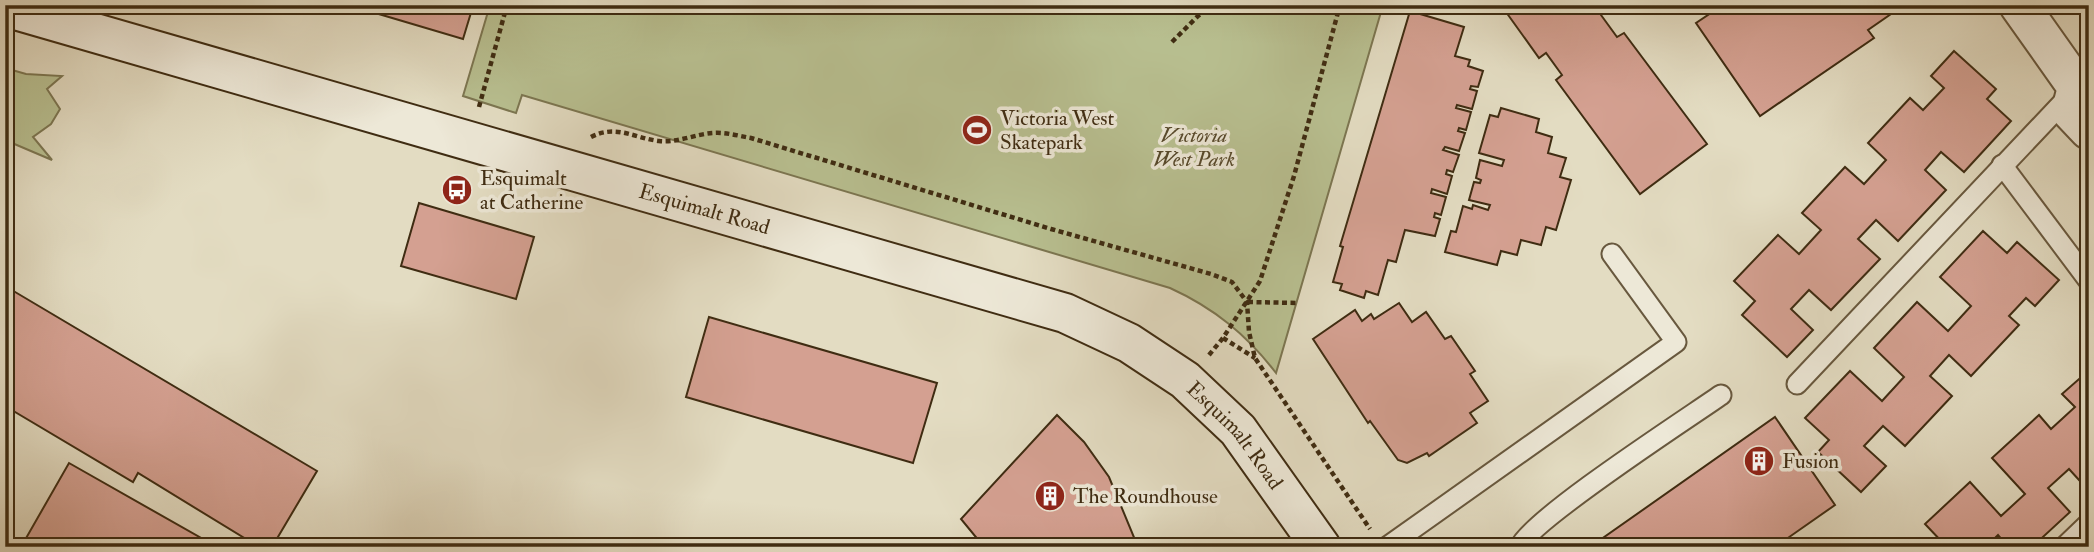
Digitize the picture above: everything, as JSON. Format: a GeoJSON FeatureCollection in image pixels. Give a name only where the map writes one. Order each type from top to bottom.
{"type":"FeatureCollection","features":[{"type":"Feature","properties":{"kind":"main road"},"geometry":{"type":"LineString","coordinates":[[2019,5],[2083,86],[2071,111],[2089,130]]}},
{"type":"Feature","properties":{"kind":"main road","name":"Esquimalt Road"},"geometry":{"type":"LineString","coordinates":[[5,6],[1065,313],[1129,343],[1185,380],[1238,430],[1321,547]]}},
{"type":"Feature","properties":{"kind":"lane"},"geometry":{"type":"LineString","coordinates":[[1797,384],[2002,165],[2083,86]]}},
{"type":"Feature","properties":{"kind":"lane"},"geometry":{"type":"LineString","coordinates":[[2002,165],[2089,281]]}},
{"type":"Feature","properties":{"kind":"lane"},"geometry":{"type":"LineString","coordinates":[[1381,541],[1676,342],[1612,254]]}},
{"type":"Feature","properties":{"kind":"lane"},"geometry":{"type":"LineString","coordinates":[[1520,547],[1523,539],[1555,511],[1721,395]]}},
{"type":"Feature","properties":{"kind":"lane"},"geometry":{"type":"LineString","coordinates":[[2064,547],[2089,523]]}},
{"type":"Feature","properties":{"kind":"path"},"geometry":{"type":"LineString","coordinates":[[490,110],[477,107],[507,5]]}},
{"type":"Feature","properties":{"kind":"path"},"geometry":{"type":"LineString","coordinates":[[1172,42],[1198,16],[1214,5]]}},
{"type":"Feature","properties":{"kind":"path"},"geometry":{"type":"LineString","coordinates":[[1255,358],[1223,338],[1260,281],[1294,176],[1340,5]]}},
{"type":"Feature","properties":{"kind":"path"},"geometry":{"type":"LineString","coordinates":[[587,139],[615,131],[630,132],[661,141],[713,133],[751,138],[1232,282],[1247,302],[1249,332],[1255,358],[1381,541]]}},
{"type":"Feature","properties":{"kind":"path"},"geometry":{"type":"LineString","coordinates":[[1247,302],[1298,303]]}},
{"type":"Feature","properties":{"kind":"green space","name":"Victoria West Park"},"geometry":{"type":"Polygon","coordinates":[[[490,5],[1383,5],[1276,373],[1229,324],[1201,304],[1170,288],[522,95],[516,113],[463,96],[490,5]]]}},
{"type":"Feature","properties":{"kind":"green space"},"geometry":{"type":"Polygon","coordinates":[[[5,68],[26,74],[62,76],[47,89],[60,109],[51,124],[33,137],[52,160],[5,140],[5,68]]]}},
{"type":"Feature","properties":{"kind":"building"},"geometry":{"type":"Polygon","coordinates":[[[374,5],[473,6],[463,39],[372,12],[374,5]]]}},
{"type":"Feature","properties":{"kind":"building"},"geometry":{"type":"Polygon","coordinates":[[[1501,5],[1604,5],[1607,10],[1601,15],[1617,37],[1624,33],[1707,144],[1640,194],[1556,80],[1562,75],[1546,53],[1539,58],[1501,5]]]}},
{"type":"Feature","properties":{"kind":"building"},"geometry":{"type":"Polygon","coordinates":[[[1736,5],[1904,5],[1868,30],[1874,38],[1760,116],[1696,23],[1717,9],[1725,13],[1736,5]]]}},
{"type":"Feature","properties":{"kind":"building"},"geometry":{"type":"Polygon","coordinates":[[[1410,11],[1464,27],[1455,56],[1470,60],[1468,66],[1483,71],[1478,87],[1471,86],[1470,89],[1477,91],[1472,109],[1457,105],[1456,108],[1471,112],[1466,130],[1459,128],[1458,131],[1465,133],[1459,151],[1445,147],[1443,150],[1459,155],[1453,172],[1447,170],[1446,174],[1452,176],[1447,194],[1432,189],[1431,193],[1446,197],[1441,215],[1435,213],[1434,217],[1440,219],[1435,236],[1405,230],[1396,262],[1388,260],[1378,295],[1366,291],[1364,298],[1340,290],[1342,284],[1333,282],[1343,247],[1340,246],[1410,11]]]}},
{"type":"Feature","properties":{"kind":"building"},"geometry":{"type":"Polygon","coordinates":[[[1954,51],[1996,89],[1987,99],[2011,121],[1964,172],[1941,152],[1925,170],[1946,190],[1898,241],[1876,220],[1858,239],[1880,259],[1831,310],[1809,290],[1791,309],[1813,330],[1787,357],[1742,315],[1755,301],[1734,281],[1778,235],[1799,254],[1821,230],[1802,213],[1845,167],[1864,184],[1886,160],[1868,143],[1910,98],[1923,110],[1944,88],[1931,76],[1954,51]]]}},
{"type":"Feature","properties":{"kind":"building"},"geometry":{"type":"Polygon","coordinates":[[[1501,108],[1539,119],[1536,132],[1552,137],[1548,153],[1566,158],[1560,177],[1571,180],[1556,230],[1546,227],[1541,245],[1521,240],[1517,255],[1501,251],[1497,265],[1445,252],[1451,231],[1456,232],[1463,206],[1472,209],[1473,205],[1488,210],[1490,205],[1469,200],[1474,182],[1480,183],[1481,180],[1476,178],[1480,160],[1502,166],[1504,160],[1479,153],[1490,115],[1498,117],[1501,108]]]}},
{"type":"Feature","properties":{"kind":"building"},"geometry":{"type":"Polygon","coordinates":[[[419,203],[534,237],[516,299],[401,266],[419,203]]]}},
{"type":"Feature","properties":{"kind":"building"},"geometry":{"type":"Polygon","coordinates":[[[1983,231],[2007,253],[2017,242],[2059,280],[2035,306],[2026,298],[2009,316],[2019,325],[1971,376],[1949,355],[1930,376],[1952,396],[1905,446],[1883,426],[1864,446],[1886,466],[1861,492],[1818,452],[1829,440],[1805,418],[1850,371],[1882,401],[1904,377],[1874,348],[1917,302],[1948,331],[1971,306],[1940,277],[1983,231]]]}},
{"type":"Feature","properties":{"kind":"building"},"geometry":{"type":"Polygon","coordinates":[[[5,286],[317,471],[272,547],[259,547],[138,473],[133,482],[5,406],[5,286]]]}},
{"type":"Feature","properties":{"kind":"building"},"geometry":{"type":"Polygon","coordinates":[[[1399,303],[1412,322],[1426,312],[1445,339],[1451,336],[1475,371],[1470,374],[1488,401],[1470,413],[1477,423],[1429,456],[1427,453],[1407,463],[1398,460],[1370,421],[1368,423],[1313,339],[1355,310],[1362,321],[1371,314],[1374,319],[1399,303]]]}},
{"type":"Feature","properties":{"kind":"building"},"geometry":{"type":"Polygon","coordinates":[[[709,317],[937,383],[913,463],[686,397],[709,317]]]}},
{"type":"Feature","properties":{"kind":"building"},"geometry":{"type":"Polygon","coordinates":[[[2087,372],[2089,491],[2069,469],[2048,488],[2070,512],[2032,547],[2008,547],[1998,535],[1986,547],[1941,547],[1944,544],[1925,524],[1970,482],[2001,516],[2025,494],[1992,458],[2039,415],[2051,429],[2075,407],[2062,394],[2087,372]]]}},
{"type":"Feature","properties":{"kind":"building","name":"The Roundhouse"},"geometry":{"type":"Polygon","coordinates":[[[1057,415],[1084,442],[1109,477],[1138,547],[984,547],[961,519],[1057,415]]]}},
{"type":"Feature","properties":{"kind":"building","name":"Fusion"},"geometry":{"type":"Polygon","coordinates":[[[1775,417],[1835,505],[1775,547],[1590,547],[1775,417]]]}},
{"type":"Feature","properties":{"kind":"building"},"geometry":{"type":"Polygon","coordinates":[[[69,463],[217,547],[21,547],[69,463]]]}},
{"type":"Feature","properties":{"kind":"place","name":"Victoria West Skatepark"},"geometry":{"type":"Point","coordinates":[977,130]}},
{"type":"Feature","properties":{"kind":"place","name":"Esquimalt at Catherine"},"geometry":{"type":"Point","coordinates":[457,190]}},
{"type":"Feature","properties":{"kind":"place","name":"Fusion"},"geometry":{"type":"Point","coordinates":[1759,461]}},
{"type":"Feature","properties":{"kind":"place","name":"The Roundhouse"},"geometry":{"type":"Point","coordinates":[1050,496]}}]}
